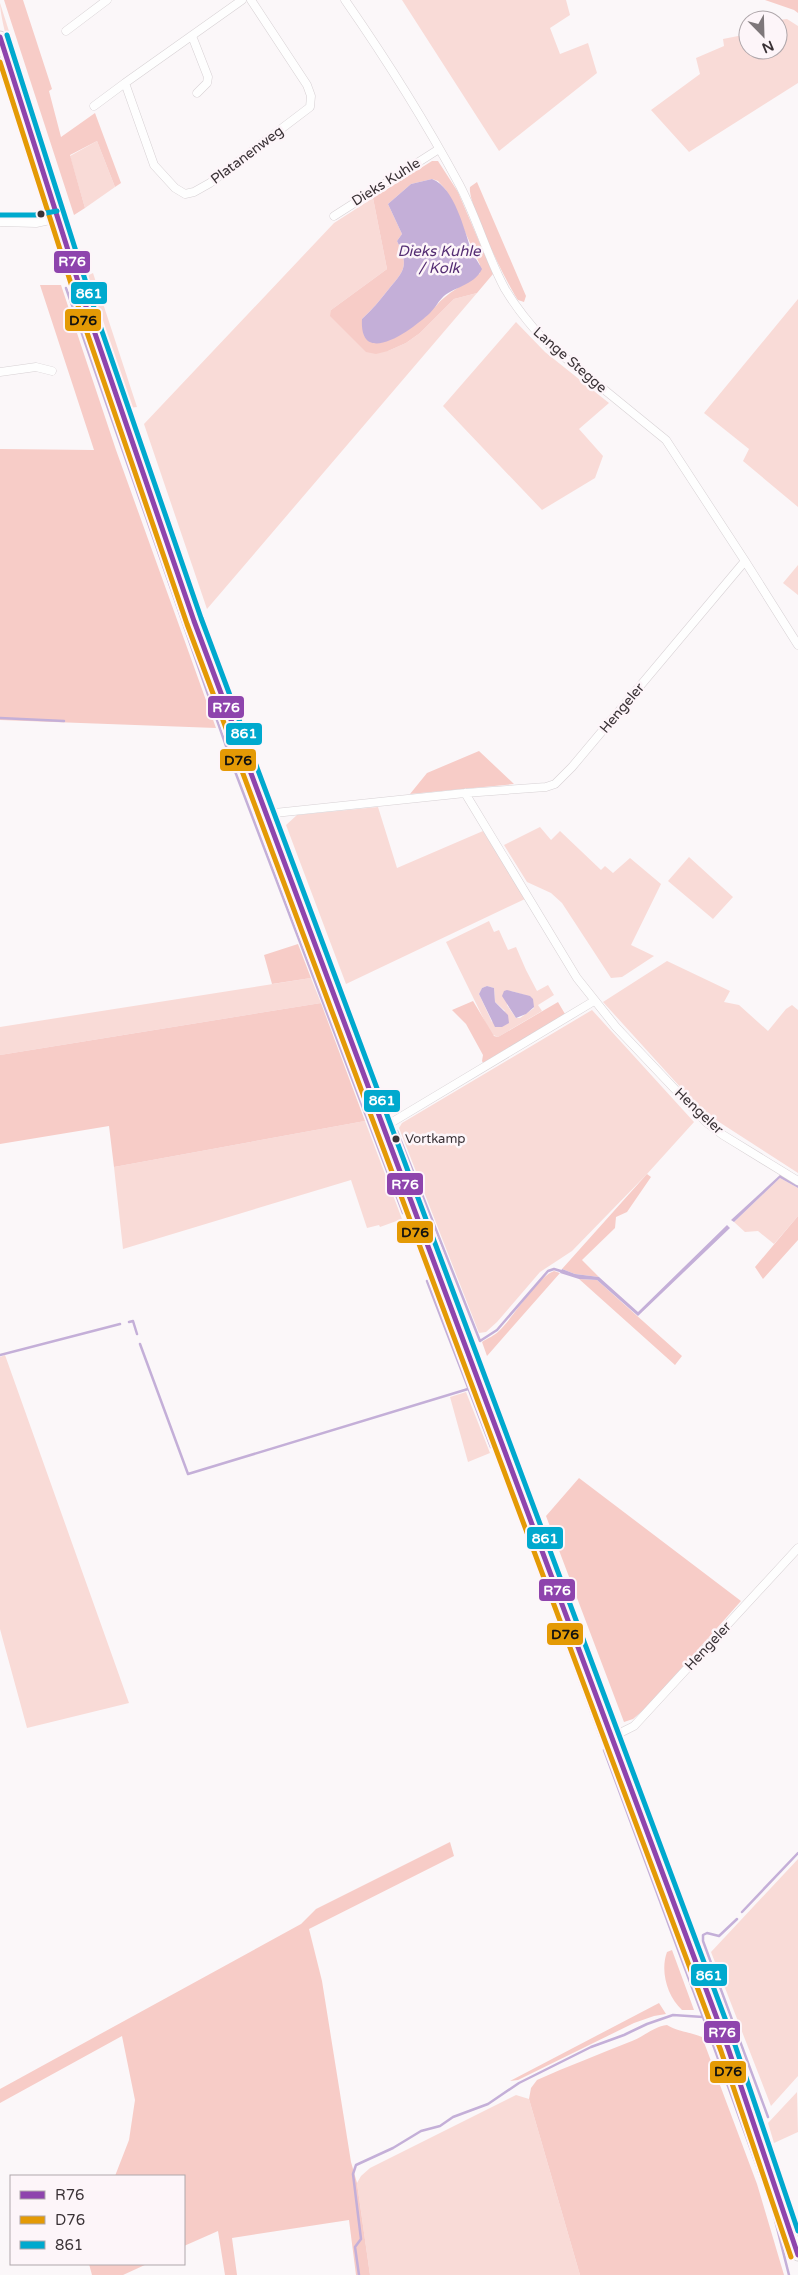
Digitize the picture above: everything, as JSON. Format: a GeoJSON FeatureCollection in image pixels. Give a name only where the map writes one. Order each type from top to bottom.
{"type":"FeatureCollection","features":[{"type":"Feature","properties":{"kind":"main road"},"geometry":{"type":"LineString","coordinates":[[0,37],[133,448],[265,814],[384,1127],[757,2129],[798,2255]]}},
{"type":"Feature","properties":{"kind":"street"},"geometry":{"type":"LineString","coordinates":[[66,31],[107,0]]}},
{"type":"Feature","properties":{"kind":"street"},"geometry":{"type":"LineString","coordinates":[[94,106],[242,0]]}},
{"type":"Feature","properties":{"kind":"street","name":"Platanenweg"},"geometry":{"type":"LineString","coordinates":[[125,83],[154,165],[175,188],[184,194],[194,192],[210,183],[310,107],[312,96],[306,85],[251,0]]}},
{"type":"Feature","properties":{"kind":"street","name":"Lange Stegge"},"geometry":{"type":"LineString","coordinates":[[345,0],[460,185],[505,287],[531,327],[547,343],[666,440],[746,560],[798,645]]}},
{"type":"Feature","properties":{"kind":"street"},"geometry":{"type":"LineString","coordinates":[[192,36],[208,77],[207,84],[197,93]]}},
{"type":"Feature","properties":{"kind":"street","name":"Dieks Kuhle"},"geometry":{"type":"LineString","coordinates":[[334,216],[439,149]]}},
{"type":"Feature","properties":{"kind":"street"},"geometry":{"type":"LineString","coordinates":[[0,222],[36,223],[59,218]]}},
{"type":"Feature","properties":{"kind":"street"},"geometry":{"type":"LineString","coordinates":[[0,372],[36,366],[52,371]]}},
{"type":"Feature","properties":{"kind":"street","name":"Hengeler"},"geometry":{"type":"LineString","coordinates":[[265,814],[465,793],[546,788],[563,778],[746,560]]}},
{"type":"Feature","properties":{"kind":"street","name":"Hengeler"},"geometry":{"type":"LineString","coordinates":[[465,793],[577,978],[594,1001],[706,1122],[723,1135],[798,1181]]}},
{"type":"Feature","properties":{"kind":"street"},"geometry":{"type":"LineString","coordinates":[[384,1127],[594,1001]]}},
{"type":"Feature","properties":{"kind":"street","name":"Hengeler"},"geometry":{"type":"LineString","coordinates":[[612,1738],[634,1726],[798,1548]]}},
{"type":"Feature","properties":{"kind":"shaded area"},"geometry":{"type":"Polygon","coordinates":[[[4,0],[23,0],[52,89],[49,91],[61,137],[95,113],[121,183],[115,187],[97,141],[70,155],[85,208],[74,215],[4,0]]]}},
{"type":"Feature","properties":{"kind":"shaded area"},"geometry":{"type":"Polygon","coordinates":[[[402,0],[566,0],[570,15],[550,28],[560,54],[588,43],[597,73],[499,151],[402,0]]]}},
{"type":"Feature","properties":{"kind":"shaded area"},"geometry":{"type":"Polygon","coordinates":[[[765,0],[798,0],[798,13],[794,10],[765,0]]]}},
{"type":"Feature","properties":{"kind":"shaded area"},"geometry":{"type":"Polygon","coordinates":[[[0,3],[48,154],[35,127],[19,82],[1,15],[0,3]]]}},
{"type":"Feature","properties":{"kind":"shaded area"},"geometry":{"type":"Polygon","coordinates":[[[788,20],[798,26],[798,83],[689,152],[651,110],[700,74],[696,58],[724,46],[723,39],[738,36],[738,60],[788,60],[788,20]]]}},
{"type":"Feature","properties":{"kind":"shaded area"},"geometry":{"type":"Polygon","coordinates":[[[0,55],[20,118],[28,156],[26,156],[0,72],[0,55]]]}},
{"type":"Feature","properties":{"kind":"shaded area"},"geometry":{"type":"Polygon","coordinates":[[[97,141],[115,187],[85,208],[70,156],[97,141]]]}},
{"type":"Feature","properties":{"kind":"shaded area"},"geometry":{"type":"Polygon","coordinates":[[[432,161],[438,161],[458,192],[493,274],[477,293],[454,299],[420,333],[406,343],[376,354],[366,352],[330,316],[331,310],[387,269],[373,198],[432,161]],[[432,179],[411,184],[388,204],[402,234],[397,241],[404,262],[401,272],[394,283],[362,319],[364,336],[370,342],[436,306],[440,301],[480,273],[480,265],[446,190],[438,181],[432,179]]]}},
{"type":"Feature","properties":{"kind":"shaded area"},"geometry":{"type":"Polygon","coordinates":[[[477,182],[526,296],[524,302],[518,300],[481,226],[470,187],[477,182]]]}},
{"type":"Feature","properties":{"kind":"shaded area"},"geometry":{"type":"Polygon","coordinates":[[[373,198],[387,269],[331,310],[388,351],[406,343],[420,333],[454,299],[477,293],[207,609],[144,424],[334,223],[373,198]]]}},
{"type":"Feature","properties":{"kind":"shaded area"},"geometry":{"type":"Polygon","coordinates":[[[93,273],[137,407],[129,408],[127,405],[86,281],[89,275],[93,273]]]}},
{"type":"Feature","properties":{"kind":"shaded area"},"geometry":{"type":"Polygon","coordinates":[[[40,285],[61,285],[116,450],[216,728],[0,720],[0,449],[94,450],[40,285]]]}},
{"type":"Feature","properties":{"kind":"shaded area"},"geometry":{"type":"Polygon","coordinates":[[[798,299],[798,507],[743,461],[749,449],[704,413],[798,299]]]}},
{"type":"Feature","properties":{"kind":"shaded area"},"geometry":{"type":"Polygon","coordinates":[[[516,322],[545,352],[609,403],[579,429],[603,456],[595,478],[542,510],[443,406],[516,322]]]}},
{"type":"Feature","properties":{"kind":"shaded area"},"geometry":{"type":"Polygon","coordinates":[[[798,565],[798,595],[783,583],[798,565]]]}},
{"type":"Feature","properties":{"kind":"shaded area"},"geometry":{"type":"Polygon","coordinates":[[[479,751],[514,784],[410,794],[427,773],[479,751]]]}},
{"type":"Feature","properties":{"kind":"shaded area"},"geometry":{"type":"Polygon","coordinates":[[[378,807],[397,868],[483,831],[525,899],[346,984],[286,825],[297,815],[378,807]]]}},
{"type":"Feature","properties":{"kind":"shaded area"},"geometry":{"type":"Polygon","coordinates":[[[540,827],[551,840],[560,831],[601,870],[605,866],[613,873],[630,858],[661,884],[631,945],[654,956],[622,977],[611,978],[562,903],[551,893],[527,882],[504,845],[540,827]]]}},
{"type":"Feature","properties":{"kind":"shaded area"},"geometry":{"type":"Polygon","coordinates":[[[689,857],[733,897],[713,919],[668,881],[689,857]]]}},
{"type":"Feature","properties":{"kind":"shaded area"},"geometry":{"type":"Polygon","coordinates":[[[489,921],[494,932],[499,930],[508,950],[516,947],[537,991],[548,985],[554,995],[538,1005],[542,1011],[498,1037],[491,1034],[446,942],[489,921]],[[487,986],[482,988],[479,994],[492,1022],[505,1011],[495,1002],[494,988],[487,986]],[[511,991],[507,1005],[516,1018],[520,1018],[534,1008],[525,995],[511,991]]]}},
{"type":"Feature","properties":{"kind":"shaded area"},"geometry":{"type":"Polygon","coordinates":[[[298,944],[311,978],[272,984],[264,955],[298,944]]]}},
{"type":"Feature","properties":{"kind":"shaded area"},"geometry":{"type":"Polygon","coordinates":[[[667,961],[730,991],[724,1002],[739,1005],[768,1031],[786,1009],[792,1005],[798,1010],[798,1173],[702,1111],[603,1002],[667,961]]]}},
{"type":"Feature","properties":{"kind":"shaded area"},"geometry":{"type":"Polygon","coordinates":[[[311,978],[321,1003],[0,1055],[0,1027],[311,978]]]}},
{"type":"Feature","properties":{"kind":"shaded area"},"geometry":{"type":"Polygon","coordinates":[[[473,1001],[494,1036],[498,1037],[558,1002],[565,1014],[483,1063],[483,1055],[466,1024],[452,1010],[473,1001]]]}},
{"type":"Feature","properties":{"kind":"shaded area"},"geometry":{"type":"Polygon","coordinates":[[[321,1003],[365,1121],[114,1167],[109,1126],[0,1144],[0,1055],[321,1003]]]}},
{"type":"Feature","properties":{"kind":"shaded area"},"geometry":{"type":"Polygon","coordinates":[[[592,1010],[694,1122],[647,1174],[572,1251],[540,1272],[497,1322],[486,1332],[479,1333],[399,1128],[402,1123],[592,1010]]]}},
{"type":"Feature","properties":{"kind":"shaded area"},"geometry":{"type":"Polygon","coordinates":[[[365,1121],[402,1219],[380,1227],[379,1225],[367,1228],[351,1180],[123,1249],[114,1167],[365,1121]]]}},
{"type":"Feature","properties":{"kind":"shaded area"},"geometry":{"type":"Polygon","coordinates":[[[647,1174],[651,1177],[627,1212],[616,1217],[615,1228],[582,1260],[599,1277],[575,1274],[562,1269],[647,1174]]]}},
{"type":"Feature","properties":{"kind":"shaded area"},"geometry":{"type":"Polygon","coordinates":[[[780,1178],[798,1188],[798,1216],[774,1244],[758,1231],[745,1232],[734,1222],[780,1178]]]}},
{"type":"Feature","properties":{"kind":"shaded area"},"geometry":{"type":"Polygon","coordinates":[[[798,1216],[798,1240],[763,1279],[755,1267],[798,1216]]]}},
{"type":"Feature","properties":{"kind":"shaded area"},"geometry":{"type":"Polygon","coordinates":[[[554,1271],[560,1273],[487,1356],[482,1342],[499,1331],[540,1281],[554,1271]]]}},
{"type":"Feature","properties":{"kind":"shaded area"},"geometry":{"type":"Polygon","coordinates":[[[579,1279],[597,1280],[682,1356],[675,1365],[579,1279]]]}},
{"type":"Feature","properties":{"kind":"shaded area"},"geometry":{"type":"Polygon","coordinates":[[[5,1355],[129,1703],[27,1728],[0,1629],[0,1357],[5,1355]]]}},
{"type":"Feature","properties":{"kind":"shaded area"},"geometry":{"type":"Polygon","coordinates":[[[466,1392],[490,1453],[468,1462],[450,1397],[466,1392]]]}},
{"type":"Feature","properties":{"kind":"shaded area"},"geometry":{"type":"Polygon","coordinates":[[[579,1478],[741,1601],[647,1707],[633,1719],[624,1722],[546,1516],[579,1478]]]}},
{"type":"Feature","properties":{"kind":"shaded area"},"geometry":{"type":"Polygon","coordinates":[[[450,1842],[454,1856],[309,1929],[322,1981],[351,2162],[357,2183],[370,2275],[356,2275],[349,2220],[232,2238],[237,2275],[225,2275],[218,2231],[185,2246],[185,2175],[115,2175],[129,2140],[135,2100],[122,2036],[0,2103],[0,2089],[301,1924],[316,1909],[450,1842]]]}},
{"type":"Feature","properties":{"kind":"shaded area"},"geometry":{"type":"Polygon","coordinates":[[[798,1859],[798,2076],[771,2106],[711,1952],[798,1859]]]}},
{"type":"Feature","properties":{"kind":"shaded area"},"geometry":{"type":"Polygon","coordinates":[[[672,1950],[694,2010],[682,2010],[672,1998],[666,1983],[665,1959],[667,1952],[672,1950]]]}},
{"type":"Feature","properties":{"kind":"shaded area"},"geometry":{"type":"Polygon","coordinates":[[[659,2003],[666,2014],[634,2023],[518,2080],[510,2081],[659,2003]]]}},
{"type":"Feature","properties":{"kind":"shaded area"},"geometry":{"type":"Polygon","coordinates":[[[667,2025],[702,2037],[757,2184],[784,2275],[580,2275],[529,2099],[531,2088],[537,2080],[667,2025]]]}},
{"type":"Feature","properties":{"kind":"shaded area"},"geometry":{"type":"Polygon","coordinates":[[[797,2092],[798,2132],[774,2143],[768,2123],[797,2092]]]}},
{"type":"Feature","properties":{"kind":"shaded area"},"geometry":{"type":"Polygon","coordinates":[[[516,2095],[529,2099],[580,2275],[370,2275],[357,2183],[361,2176],[370,2168],[516,2095]]]}},
{"type":"Feature","properties":{"kind":"shaded area"},"geometry":{"type":"Polygon","coordinates":[[[89,2265],[145,2265],[123,2275],[92,2275],[89,2265]]]}},
{"type":"Feature","properties":{"kind":"water","name":"Dieks Kuhle / Kolk"},"geometry":{"type":"Polygon","coordinates":[[[432,179],[447,191],[453,200],[472,252],[482,269],[474,279],[446,294],[430,313],[401,335],[389,341],[369,342],[363,334],[362,319],[394,283],[401,272],[404,262],[397,241],[402,234],[388,204],[411,184],[432,179]]]}},
{"type":"Feature","properties":{"kind":"water"},"geometry":{"type":"Polygon","coordinates":[[[487,986],[494,988],[495,1002],[508,1015],[509,1023],[502,1027],[495,1027],[479,994],[482,988],[487,986]]]}},
{"type":"Feature","properties":{"kind":"water"},"geometry":{"type":"Polygon","coordinates":[[[507,990],[530,996],[533,999],[534,1007],[526,1014],[516,1018],[502,996],[504,991],[507,990]]]}},
{"type":"Feature","properties":{"kind":"water"},"geometry":{"type":"Polygon","coordinates":[[[781,1174],[798,1184],[798,1188],[780,1178],[734,1222],[731,1220],[781,1174]]]}},
{"type":"Feature","properties":{"kind":"water"},"geometry":{"type":"Polygon","coordinates":[[[727,1225],[730,1228],[638,1316],[597,1280],[579,1279],[560,1273],[562,1269],[575,1274],[599,1277],[638,1312],[727,1225]]]}},
{"type":"Feature","properties":{"kind":"waterway"},"geometry":{"type":"LineString","coordinates":[[66,288],[233,766],[403,1213]]}},
{"type":"Feature","properties":{"kind":"waterway"},"geometry":{"type":"LineString","coordinates":[[0,718],[64,721]]}},
{"type":"Feature","properties":{"kind":"waterway"},"geometry":{"type":"LineString","coordinates":[[397,1131],[480,1341],[497,1330],[548,1271],[554,1269],[564,1272]]}},
{"type":"Feature","properties":{"kind":"waterway"},"geometry":{"type":"LineString","coordinates":[[427,1281],[491,1447]]}},
{"type":"Feature","properties":{"kind":"waterway"},"geometry":{"type":"LineString","coordinates":[[129,1322],[133,1321],[137,1334]]}},
{"type":"Feature","properties":{"kind":"waterway"},"geometry":{"type":"LineString","coordinates":[[0,1355],[120,1324]]}},
{"type":"Feature","properties":{"kind":"waterway"},"geometry":{"type":"LineString","coordinates":[[140,1344],[188,1474],[468,1389]]}},
{"type":"Feature","properties":{"kind":"waterway"},"geometry":{"type":"LineString","coordinates":[[514,1504],[600,1736]]}},
{"type":"Feature","properties":{"kind":"waterway"},"geometry":{"type":"LineString","coordinates":[[604,1750],[703,2017]]}},
{"type":"Feature","properties":{"kind":"waterway"},"geometry":{"type":"LineString","coordinates":[[742,1912],[798,1853]]}},
{"type":"Feature","properties":{"kind":"waterway"},"geometry":{"type":"LineString","coordinates":[[737,1919],[719,1936],[707,1933],[703,1935],[703,1941],[768,2117]]}},
{"type":"Feature","properties":{"kind":"waterway"},"geometry":{"type":"LineString","coordinates":[[359,2275],[355,2247],[361,2239],[353,2174],[356,2165],[393,2148],[421,2131],[440,2126],[453,2117],[488,2104],[519,2083],[591,2047],[673,2015],[703,2017],[772,2208],[789,2275]]}},
{"type":"Feature","properties":{"kind":"transit line","name":"861"},"geometry":{"type":"LineString","coordinates":[[7,35],[96,314],[201,618],[735,2045],[798,2231]]}},
{"type":"Feature","properties":{"kind":"transit line","name":"R76"},"geometry":{"type":"LineString","coordinates":[[0,37],[89,316],[194,621],[728,2048],[798,2255]]}},
{"type":"Feature","properties":{"kind":"transit line","name":"D76"},"geometry":{"type":"LineString","coordinates":[[0,62],[82,318],[187,624],[721,2051],[791,2257]]}},
{"type":"Feature","properties":{"kind":"transit line","name":"861"},"geometry":{"type":"LineString","coordinates":[[0,215],[35,215],[57,211]]}},
{"type":"Feature","properties":{"kind":"place","name":"Vortkamp"},"geometry":{"type":"Point","coordinates":[396,1139]}}]}
